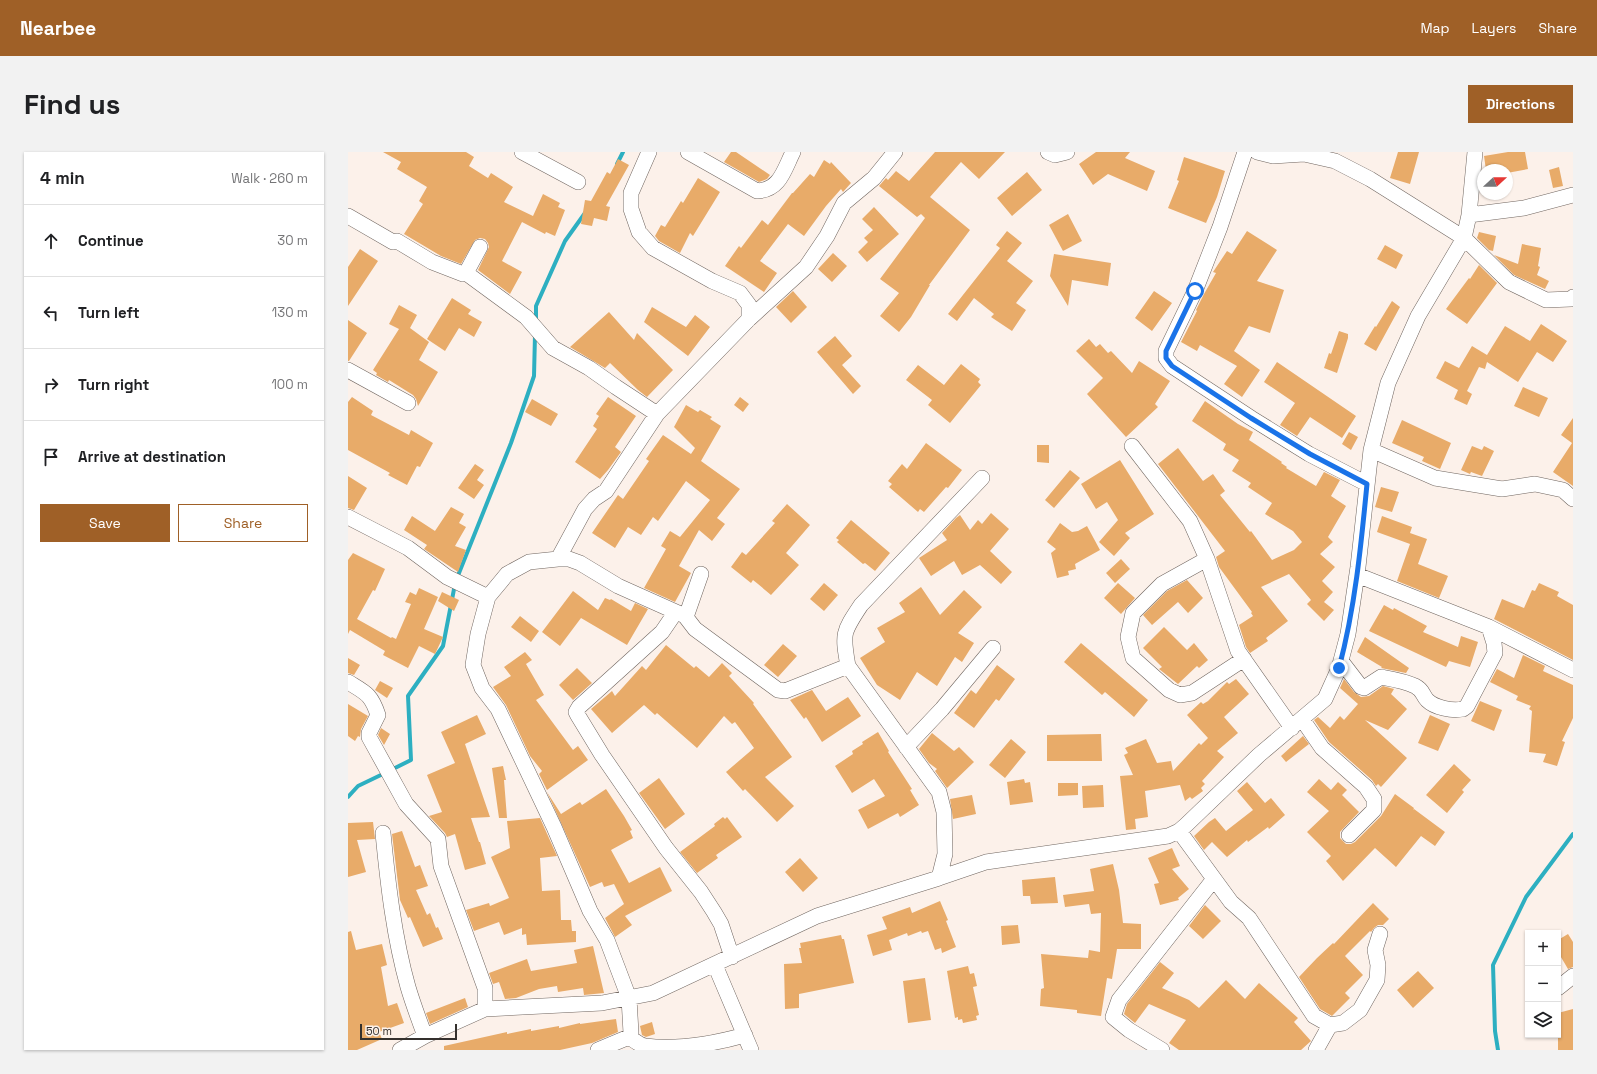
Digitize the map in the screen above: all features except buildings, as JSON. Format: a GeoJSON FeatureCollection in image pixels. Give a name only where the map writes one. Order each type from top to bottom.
{"type":"FeatureCollection","features":[{"type":"Feature","properties":{"kind":"street"},"geometry":{"type":"LineString","coordinates":[[522,152],[578,182]]}},
{"type":"Feature","properties":{"kind":"street"},"geometry":{"type":"LineString","coordinates":[[649,152],[631,193],[631,209],[638,232],[654,248],[712,281],[740,293],[749,305],[749,319]]}},
{"type":"Feature","properties":{"kind":"street"},"geometry":{"type":"LineString","coordinates":[[688,152],[757,191],[765,190],[778,183],[793,152]]}},
{"type":"Feature","properties":{"kind":"street"},"geometry":{"type":"LineString","coordinates":[[558,559],[585,509],[594,499],[606,491],[657,414],[749,319],[806,267],[827,236],[844,203],[874,178],[895,152]]}},
{"type":"Feature","properties":{"kind":"street"},"geometry":{"type":"LineString","coordinates":[[1048,152],[1056,155],[1068,152]]}},
{"type":"Feature","properties":{"kind":"street"},"geometry":{"type":"LineString","coordinates":[[1245,152],[1220,227],[1195,291],[1166,351],[1166,358],[1172,366],[1251,418],[1310,454],[1367,484]]}},
{"type":"Feature","properties":{"kind":"street"},"geometry":{"type":"LineString","coordinates":[[1257,152],[1273,154],[1304,154],[1335,161],[1370,179],[1464,238],[1509,282],[1546,300],[1573,298]]}},
{"type":"Feature","properties":{"kind":"street"},"geometry":{"type":"LineString","coordinates":[[400,1050],[425,1036],[485,1009],[602,1003],[653,993],[817,916],[986,862],[1168,836],[1179,831],[1259,755],[1325,699],[1341,661],[1348,634],[1357,575],[1371,450],[1388,383],[1418,316],[1464,238],[1469,214],[1475,152]]}},
{"type":"Feature","properties":{"kind":"street"},"geometry":{"type":"LineString","coordinates":[[1469,214],[1524,208],[1573,195]]}},
{"type":"Feature","properties":{"kind":"street"},"geometry":{"type":"LineString","coordinates":[[348,216],[432,262],[463,274],[466,273],[526,316],[552,348],[589,368],[657,414]]}},
{"type":"Feature","properties":{"kind":"street"},"geometry":{"type":"LineString","coordinates":[[466,273],[480,247]]}},
{"type":"Feature","properties":{"kind":"street"},"geometry":{"type":"LineString","coordinates":[[348,370],[408,403]]}},
{"type":"Feature","properties":{"kind":"street"},"geometry":{"type":"LineString","coordinates":[[1132,446],[1190,521],[1207,559],[1238,651],[1297,723],[1322,748],[1366,787],[1374,799],[1374,810],[1349,835]]}},
{"type":"Feature","properties":{"kind":"street"},"geometry":{"type":"LineString","coordinates":[[1371,450],[1435,478],[1502,489],[1535,484],[1563,490],[1573,499]]}},
{"type":"Feature","properties":{"kind":"street"},"geometry":{"type":"LineString","coordinates":[[939,878],[945,854],[944,812],[939,792],[848,666],[844,645],[846,629],[861,606],[982,478]]}},
{"type":"Feature","properties":{"kind":"street"},"geometry":{"type":"LineString","coordinates":[[348,517],[408,548],[447,577],[488,597]]}},
{"type":"Feature","properties":{"kind":"street"},"geometry":{"type":"LineString","coordinates":[[604,1049],[631,1034],[632,1027],[629,998],[607,940],[582,892],[554,827],[498,709],[482,688],[473,665],[478,634],[488,597],[507,574],[529,562],[569,559],[580,563],[618,586],[680,614],[695,629],[778,690],[785,691],[848,666]]}},
{"type":"Feature","properties":{"kind":"street"},"geometry":{"type":"LineString","coordinates":[[1207,559],[1162,584],[1133,613],[1128,637],[1133,658],[1168,690],[1180,695],[1192,693],[1244,659]]}},
{"type":"Feature","properties":{"kind":"street"},"geometry":{"type":"LineString","coordinates":[[701,574],[687,614],[680,614],[579,707],[576,712],[602,756],[666,848],[714,912],[721,924],[732,957]]}},
{"type":"Feature","properties":{"kind":"street"},"geometry":{"type":"LineString","coordinates":[[1357,575],[1490,627],[1573,670]]}},
{"type":"Feature","properties":{"kind":"street"},"geometry":{"type":"LineString","coordinates":[[1341,661],[1364,688],[1381,677],[1414,685],[1422,690],[1427,700],[1445,709],[1463,709],[1467,706],[1495,653],[1490,627]]}},
{"type":"Feature","properties":{"kind":"street"},"geometry":{"type":"LineString","coordinates":[[906,746],[942,709],[993,648]]}},
{"type":"Feature","properties":{"kind":"street"},"geometry":{"type":"LineString","coordinates":[[348,682],[367,693],[374,702],[378,715],[369,733],[369,737],[406,804],[438,839],[441,866],[486,988],[485,1009]]}},
{"type":"Feature","properties":{"kind":"street"},"geometry":{"type":"LineString","coordinates":[[1179,831],[1231,902],[1249,918],[1314,1016],[1330,1025],[1344,1023],[1360,1010],[1377,980],[1378,965],[1375,950],[1380,934]]}},
{"type":"Feature","properties":{"kind":"street"},"geometry":{"type":"LineString","coordinates":[[382,833],[392,911],[399,949],[408,988],[425,1036]]}},
{"type":"Feature","properties":{"kind":"street"},"geometry":{"type":"LineString","coordinates":[[1162,1050],[1129,1030],[1113,1017],[1114,1012],[1119,1000],[1214,879]]}},
{"type":"Feature","properties":{"kind":"street"},"geometry":{"type":"LineString","coordinates":[[715,965],[751,1050]]}},
{"type":"Feature","properties":{"kind":"street"},"geometry":{"type":"LineString","coordinates":[[1561,986],[1573,976]]}},
{"type":"Feature","properties":{"kind":"street"},"geometry":{"type":"LineString","coordinates":[[1316,1050],[1330,1025]]}},
{"type":"Feature","properties":{"kind":"street"},"geometry":{"type":"LineString","coordinates":[[628,1037],[643,1046],[669,1049],[708,1045],[745,1034]]}},
{"type":"Feature","properties":{"kind":"waterway"},"geometry":{"type":"LineString","coordinates":[[617,164],[623,152]]}},
{"type":"Feature","properties":{"kind":"waterway"},"geometry":{"type":"LineString","coordinates":[[536,322],[536,306],[565,241],[585,213]]}},
{"type":"Feature","properties":{"kind":"waterway"},"geometry":{"type":"LineString","coordinates":[[457,578],[511,443],[534,376],[535,335]]}},
{"type":"Feature","properties":{"kind":"waterway"},"geometry":{"type":"LineString","coordinates":[[391,770],[411,760],[408,696],[443,646],[455,584]]}},
{"type":"Feature","properties":{"kind":"waterway"},"geometry":{"type":"LineString","coordinates":[[348,797],[358,786],[385,773]]}},
{"type":"Feature","properties":{"kind":"waterway"},"geometry":{"type":"LineString","coordinates":[[1498,1050],[1495,1031],[1493,965],[1526,897],[1573,834]]}},
{"type":"Feature","properties":{"kind":"route"},"geometry":{"type":"LineString","coordinates":[[1195,291],[1166,351],[1166,358],[1172,366],[1251,418],[1310,454],[1367,484],[1358,568],[1348,634],[1339,668]]}}]}
